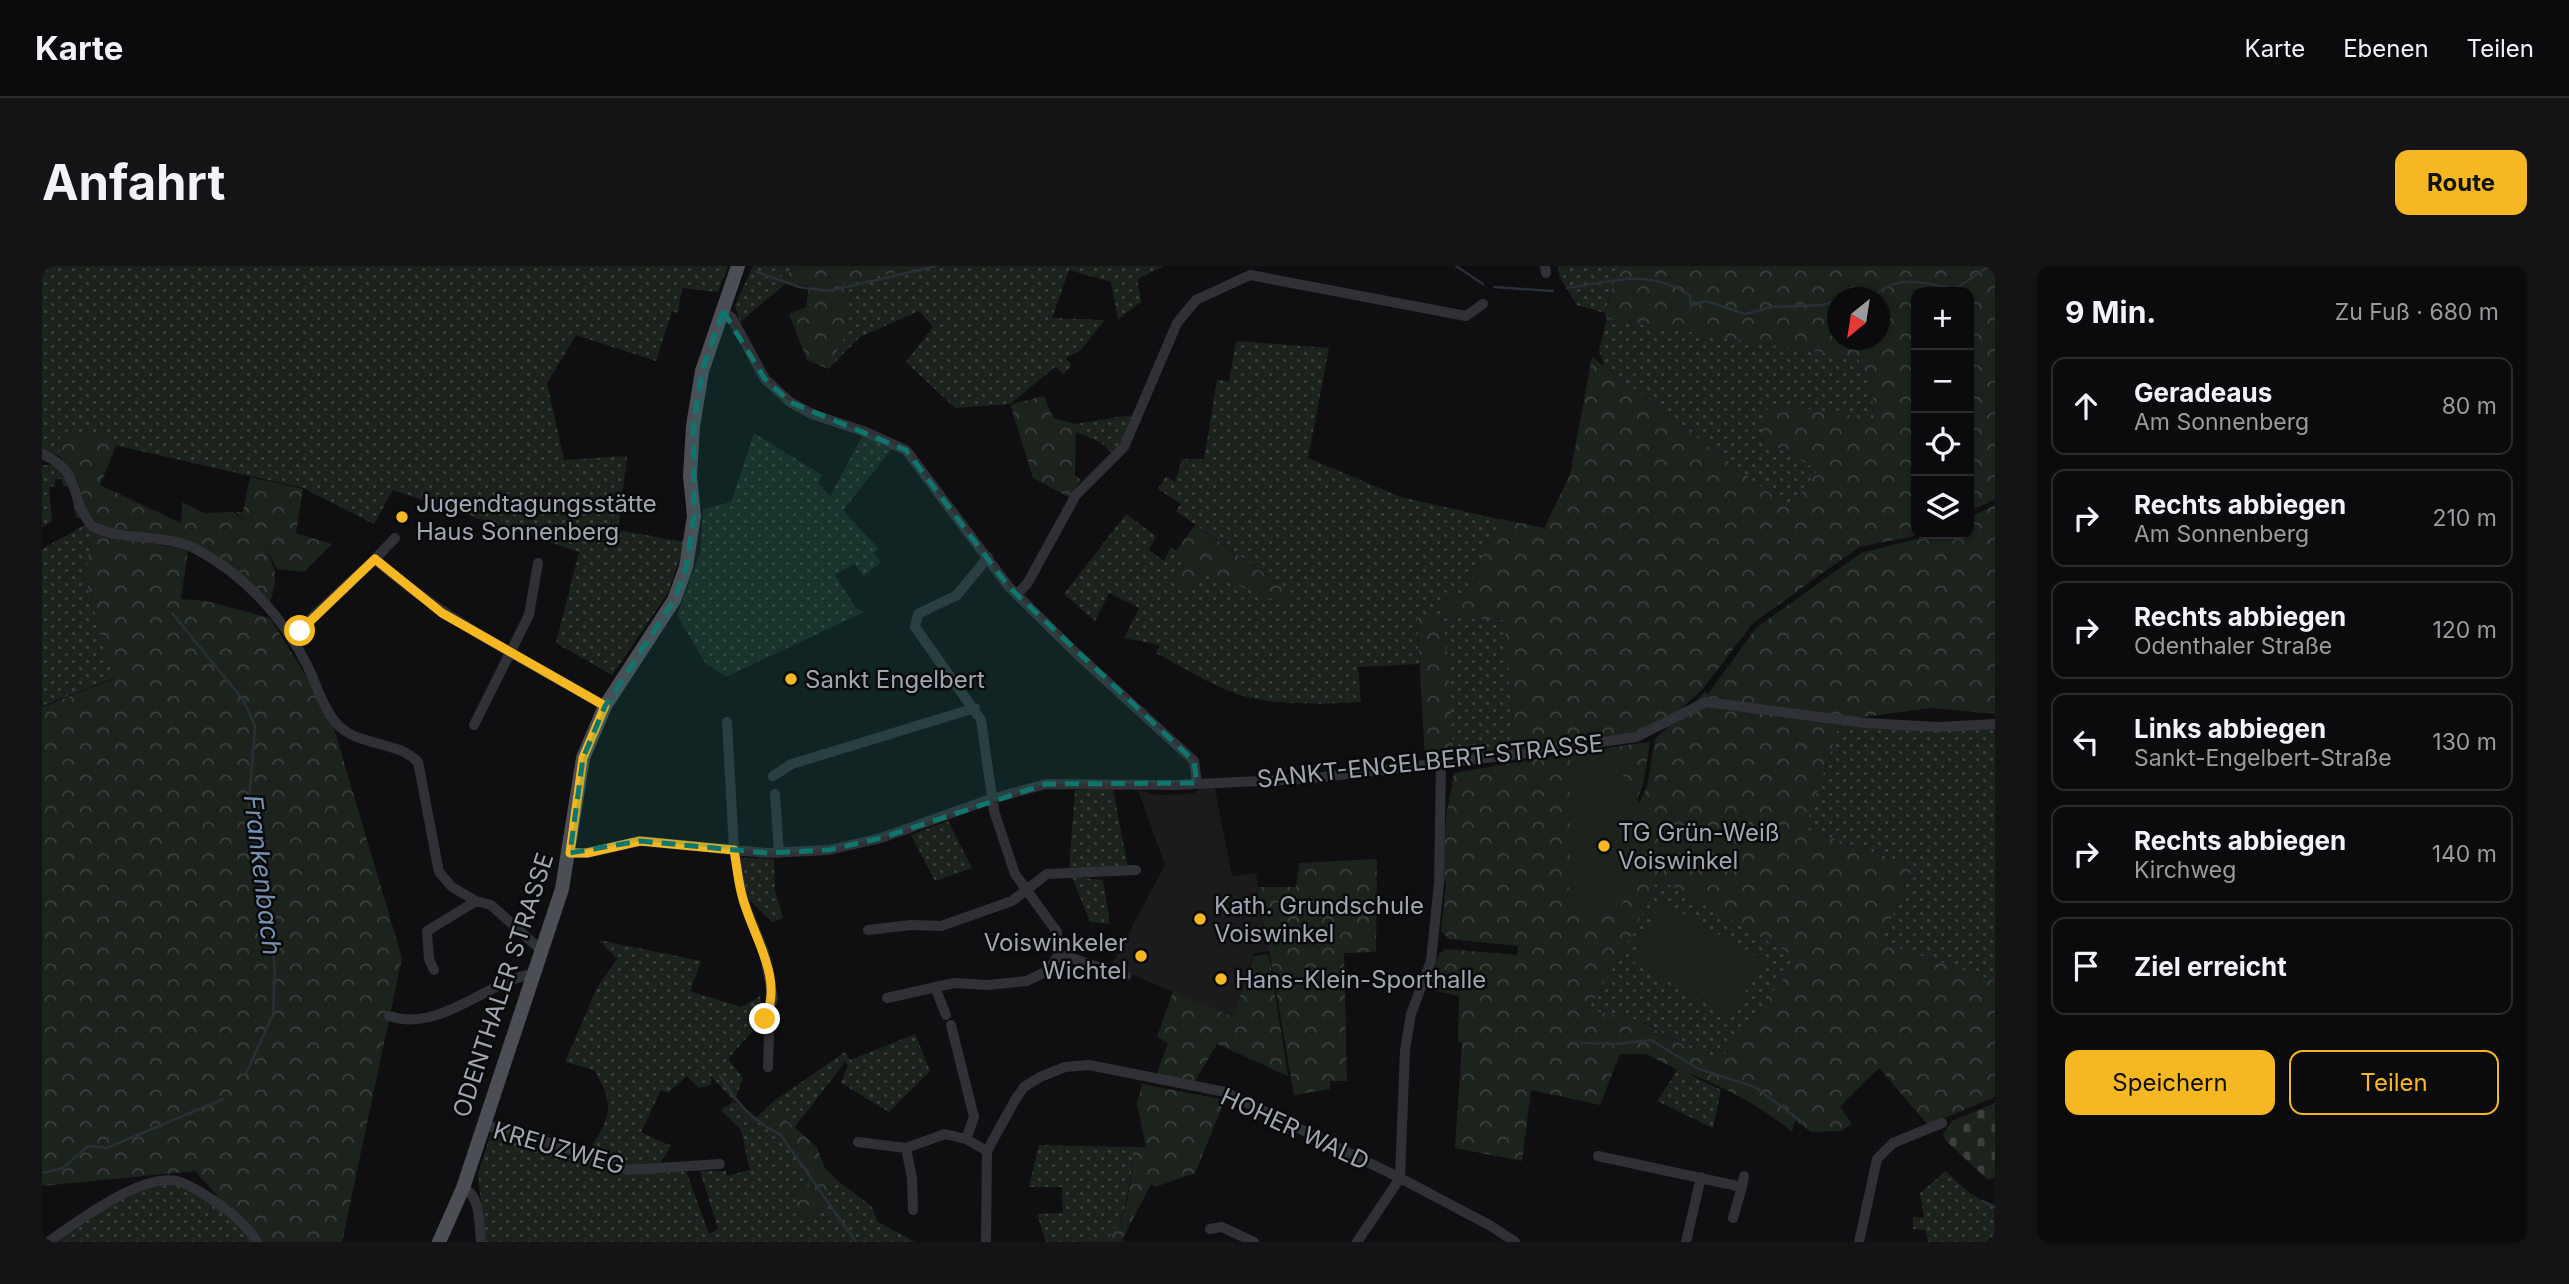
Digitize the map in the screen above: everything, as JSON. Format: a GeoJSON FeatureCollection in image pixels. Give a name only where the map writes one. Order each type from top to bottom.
{"type":"FeatureCollection","features":[{"type":"Feature","properties":{"kind":"main road","name":"ODENTHALER STRASSE"},"geometry":{"type":"LineString","coordinates":[[439,1242],[463,1188],[562,889],[570,853],[583,758],[605,706],[674,600],[686,567],[694,516],[690,475],[693,426],[702,372],[738,266]]}},
{"type":"Feature","properties":{"kind":"street"},"geometry":{"type":"LineString","coordinates":[[1017,594],[1027,584],[1076,495],[1124,447],[1178,323],[1196,299],[1250,275],[1466,316],[1483,304]]}},
{"type":"Feature","properties":{"kind":"street"},"geometry":{"type":"LineString","coordinates":[[723,312],[732,318],[765,379],[790,402],[812,414],[866,432],[906,450],[1017,594],[1195,761],[1197,783]]}},
{"type":"Feature","properties":{"kind":"street"},"geometry":{"type":"LineString","coordinates":[[42,454],[61,465],[72,477],[81,507],[92,526],[172,541],[195,549],[229,569],[249,585],[291,637],[324,704],[340,727],[349,733],[406,752],[418,762],[439,872],[452,887],[476,901],[491,905],[541,950]]}},
{"type":"Feature","properties":{"kind":"street"},"geometry":{"type":"LineString","coordinates":[[291,637],[395,538]]}},
{"type":"Feature","properties":{"kind":"street"},"geometry":{"type":"LineString","coordinates":[[887,998],[954,984],[987,985],[1027,981],[1049,970],[1059,954],[1057,932],[1015,874],[991,799],[984,728],[975,708],[920,635],[915,622],[921,612],[957,594],[988,558]]}},
{"type":"Feature","properties":{"kind":"street"},"geometry":{"type":"LineString","coordinates":[[375,559],[442,613],[605,706]]}},
{"type":"Feature","properties":{"kind":"street"},"geometry":{"type":"LineString","coordinates":[[474,725],[529,615],[538,563]]}},
{"type":"Feature","properties":{"kind":"street","name":"SANKT-ENGELBERT-STRASSE"},"geometry":{"type":"LineString","coordinates":[[570,853],[587,853],[640,841],[779,853],[829,849],[871,841],[991,799],[1046,784],[1175,785],[1306,779],[1441,764],[1636,737],[1706,702],[1865,723],[1938,727],[1995,724]]}},
{"type":"Feature","properties":{"kind":"street"},"geometry":{"type":"LineString","coordinates":[[773,776],[792,764],[975,708]]}},
{"type":"Feature","properties":{"kind":"street"},"geometry":{"type":"LineString","coordinates":[[726,722],[734,850],[743,900],[764,952],[772,988],[773,998],[764,1026],[769,1034],[768,1067]]}},
{"type":"Feature","properties":{"kind":"street"},"geometry":{"type":"LineString","coordinates":[[1357,1242],[1400,1178],[1405,1050],[1411,1014],[1431,961],[1439,883],[1441,764]]}},
{"type":"Feature","properties":{"kind":"street"},"geometry":{"type":"LineString","coordinates":[[775,794],[779,853]]}},
{"type":"Feature","properties":{"kind":"street"},"geometry":{"type":"LineString","coordinates":[[868,930],[911,925],[941,926],[1012,901],[1047,874],[1136,870]]}},
{"type":"Feature","properties":{"kind":"street"},"geometry":{"type":"LineString","coordinates":[[434,970],[429,959],[427,931],[476,901]]}},
{"type":"Feature","properties":{"kind":"street"},"geometry":{"type":"LineString","coordinates":[[1059,954],[1126,976]]}},
{"type":"Feature","properties":{"kind":"street"},"geometry":{"type":"LineString","coordinates":[[389,1016],[406,1018],[451,1011],[513,978],[532,974]]}},
{"type":"Feature","properties":{"kind":"street"},"geometry":{"type":"LineString","coordinates":[[935,987],[948,1020],[974,1117],[966,1139]]}},
{"type":"Feature","properties":{"kind":"street","name":"HOHER WALD"},"geometry":{"type":"LineString","coordinates":[[986,1242],[987,1151],[1024,1087],[1065,1067],[1088,1065],[1225,1093],[1400,1178],[1491,1226],[1515,1242]]}},
{"type":"Feature","properties":{"kind":"street"},"geometry":{"type":"LineString","coordinates":[[1859,1242],[1877,1158],[1893,1143],[1942,1123]]}},
{"type":"Feature","properties":{"kind":"street","name":"KREUZWEG"},"geometry":{"type":"LineString","coordinates":[[483,1126],[510,1129],[628,1170],[720,1164]]}},
{"type":"Feature","properties":{"kind":"street"},"geometry":{"type":"LineString","coordinates":[[858,1142],[906,1148],[936,1135],[954,1135],[987,1151]]}},
{"type":"Feature","properties":{"kind":"street"},"geometry":{"type":"LineString","coordinates":[[906,1148],[912,1178],[913,1210]]}},
{"type":"Feature","properties":{"kind":"street"},"geometry":{"type":"LineString","coordinates":[[1598,1156],[1701,1177],[1743,1181],[1733,1218]]}},
{"type":"Feature","properties":{"kind":"street"},"geometry":{"type":"LineString","coordinates":[[1686,1242],[1701,1177]]}},
{"type":"Feature","properties":{"kind":"street"},"geometry":{"type":"LineString","coordinates":[[48,1242],[101,1207],[147,1184],[163,1180],[192,1187],[217,1203],[239,1220],[257,1242]]}},
{"type":"Feature","properties":{"kind":"street"},"geometry":{"type":"LineString","coordinates":[[463,1188],[474,1197],[481,1242]]}},
{"type":"Feature","properties":{"kind":"street"},"geometry":{"type":"LineString","coordinates":[[1210,1228],[1222,1227],[1254,1242]]}},
{"type":"Feature","properties":{"kind":"highlighted area"},"geometry":{"type":"Polygon","coordinates":[[[723,311],[765,379],[790,402],[906,450],[1009,587],[1194,761],[1198,772],[1197,783],[1182,785],[1046,784],[881,838],[829,850],[767,853],[640,841],[570,853],[583,758],[605,706],[674,600],[686,567],[694,516],[693,426],[702,371],[723,311]]]}},
{"type":"Feature","properties":{"kind":"shaded area","name":"Kath. Grundschule Voiswinkel"},"geometry":{"type":"Polygon","coordinates":[[[1215,788],[1232,876],[1256,873],[1269,951],[1254,953],[1233,1017],[1111,966],[1165,865],[1138,790],[1158,795],[1192,794],[1200,789],[1215,788]]]}},
{"type":"Feature","properties":{"kind":"green space"},"geometry":{"type":"Polygon","coordinates":[[[42,266],[728,266],[718,292],[682,288],[678,313],[672,311],[656,361],[576,335],[547,383],[564,460],[627,456],[618,530],[685,542],[668,593],[612,675],[556,643],[579,552],[393,490],[374,524],[303,488],[114,445],[106,437],[61,434],[59,456],[42,450],[42,266]]]}},
{"type":"Feature","properties":{"kind":"green space"},"geometry":{"type":"Polygon","coordinates":[[[753,266],[793,266],[788,275],[771,278],[785,284],[740,322],[735,305],[753,266]]]}},
{"type":"Feature","properties":{"kind":"green space"},"geometry":{"type":"Polygon","coordinates":[[[793,266],[931,266],[844,282],[847,332],[828,369],[807,360],[789,314],[806,307],[809,286],[785,284],[770,278],[788,275],[793,266]]]}},
{"type":"Feature","properties":{"kind":"green space"},"geometry":{"type":"Polygon","coordinates":[[[931,266],[1164,266],[1137,279],[1141,302],[1118,319],[1111,282],[1069,270],[1052,318],[1105,320],[1080,351],[1066,358],[1071,365],[1064,374],[1055,367],[1010,404],[955,408],[906,362],[933,327],[919,311],[860,337],[828,369],[847,332],[844,282],[931,266]]]}},
{"type":"Feature","properties":{"kind":"green space"},"geometry":{"type":"Polygon","coordinates":[[[1558,266],[1627,266],[1614,282],[1605,313],[1577,305],[1560,278],[1558,266]]]}},
{"type":"Feature","properties":{"kind":"green space"},"geometry":{"type":"Polygon","coordinates":[[[1627,266],[1995,266],[1995,499],[1974,510],[1974,287],[1911,287],[1911,537],[1859,547],[1753,623],[1702,690],[1656,731],[1515,749],[1504,620],[1444,617],[1454,758],[1425,761],[1417,615],[1443,616],[1442,592],[1464,595],[1501,519],[1544,528],[1570,475],[1592,357],[1789,508],[1818,470],[1760,437],[1769,403],[1874,419],[1872,390],[1858,358],[1607,319],[1605,315],[1614,282],[1627,266]]]}},
{"type":"Feature","properties":{"kind":"green space"},"geometry":{"type":"Polygon","coordinates":[[[1607,319],[1858,358],[1872,390],[1874,419],[1760,437],[1818,470],[1789,508],[1604,366],[1599,350],[1607,319]]]}},
{"type":"Feature","properties":{"kind":"green space"},"geometry":{"type":"Polygon","coordinates":[[[1236,341],[1329,348],[1308,458],[1401,497],[1502,520],[1464,595],[1442,593],[1444,617],[1504,620],[1515,749],[1454,758],[1417,615],[1419,664],[1358,667],[1361,702],[1315,704],[1266,701],[1226,690],[1156,653],[1160,645],[1124,638],[1139,608],[1109,593],[1095,621],[1064,594],[1126,514],[1156,536],[1149,550],[1164,561],[1171,547],[1187,559],[1190,593],[1203,571],[1292,593],[1176,511],[1181,504],[1158,489],[1166,476],[1175,482],[1182,459],[1204,459],[1217,380],[1229,381],[1236,341]]]}},
{"type":"Feature","properties":{"kind":"green space"},"geometry":{"type":"Polygon","coordinates":[[[1044,396],[1053,418],[1076,424],[1075,475],[1081,480],[1070,498],[1033,478],[1011,407],[1012,404],[1044,396]]]}},
{"type":"Feature","properties":{"kind":"green space"},"geometry":{"type":"Polygon","coordinates":[[[1131,417],[1121,444],[1112,453],[1100,442],[1076,432],[1076,424],[1131,417]]]}},
{"type":"Feature","properties":{"kind":"green space"},"geometry":{"type":"Polygon","coordinates":[[[754,433],[822,475],[818,483],[830,496],[863,435],[892,449],[843,510],[879,549],[874,553],[881,562],[864,576],[854,564],[835,575],[856,608],[864,612],[726,677],[705,663],[677,615],[700,553],[703,509],[731,502],[754,433]]]}},
{"type":"Feature","properties":{"kind":"green space"},"geometry":{"type":"Polygon","coordinates":[[[60,434],[106,437],[116,446],[100,485],[181,523],[182,502],[204,513],[233,512],[250,525],[235,512],[243,512],[250,477],[303,489],[296,533],[332,544],[304,572],[277,569],[262,541],[275,579],[269,605],[203,548],[100,527],[87,511],[77,479],[59,456],[60,434]]]}},
{"type":"Feature","properties":{"kind":"green space"},"geometry":{"type":"Polygon","coordinates":[[[42,465],[57,465],[67,477],[81,518],[76,518],[70,486],[63,486],[62,479],[55,479],[55,486],[49,487],[52,522],[42,527],[42,465]]]}},
{"type":"Feature","properties":{"kind":"green space"},"geometry":{"type":"Polygon","coordinates":[[[1995,505],[1995,714],[1931,708],[1841,720],[1805,829],[1914,866],[1881,942],[1995,981],[1995,1097],[1928,1125],[1879,1068],[1840,1106],[1852,1124],[1841,1131],[1811,1132],[1795,1120],[1792,1132],[1731,1092],[1691,1074],[1689,1076],[1646,1054],[1620,1054],[1600,1105],[1531,1090],[1522,1161],[1455,1148],[1462,1043],[1458,1042],[1459,996],[1427,989],[1439,954],[1445,949],[1517,955],[1518,946],[1449,939],[1441,931],[1446,882],[1443,879],[1446,817],[1454,773],[1570,753],[1570,884],[1566,902],[1650,843],[1628,830],[1647,786],[1655,739],[1705,692],[1708,694],[1756,628],[1861,553],[1916,539],[1974,539],[1974,516],[1995,505]],[[1658,878],[1634,931],[1588,1010],[1638,1020],[1700,1054],[1720,1060],[1799,959],[1658,878]]]}},
{"type":"Feature","properties":{"kind":"green space"},"geometry":{"type":"Polygon","coordinates":[[[85,525],[97,534],[85,577],[114,678],[42,706],[42,549],[85,525]]]}},
{"type":"Feature","properties":{"kind":"green space"},"geometry":{"type":"Polygon","coordinates":[[[1195,525],[1292,593],[1282,603],[1203,571],[1190,593],[1174,584],[1187,559],[1176,551],[1195,525]]]}},
{"type":"Feature","properties":{"kind":"green space"},"geometry":{"type":"Polygon","coordinates":[[[92,533],[188,550],[181,599],[206,601],[270,618],[324,705],[335,732],[402,958],[342,1242],[259,1242],[195,1171],[42,1186],[42,707],[114,679],[85,577],[92,533]]]}},
{"type":"Feature","properties":{"kind":"green space"},"geometry":{"type":"Polygon","coordinates":[[[1841,720],[1995,725],[1995,981],[1881,942],[1914,866],[1805,829],[1841,720]]]}},
{"type":"Feature","properties":{"kind":"green space"},"geometry":{"type":"Polygon","coordinates":[[[1650,742],[1643,785],[1637,799],[1606,748],[1650,742]]]}},
{"type":"Feature","properties":{"kind":"green space"},"geometry":{"type":"Polygon","coordinates":[[[1606,748],[1640,803],[1628,830],[1650,843],[1617,914],[1566,902],[1570,884],[1570,753],[1606,748]]]}},
{"type":"Feature","properties":{"kind":"green space"},"geometry":{"type":"Polygon","coordinates":[[[1113,789],[1128,868],[1069,870],[1075,790],[1113,789]]]}},
{"type":"Feature","properties":{"kind":"green space"},"geometry":{"type":"Polygon","coordinates":[[[948,821],[972,868],[935,881],[911,835],[948,821]]]}},
{"type":"Feature","properties":{"kind":"green space"},"geometry":{"type":"Polygon","coordinates":[[[740,858],[774,859],[775,891],[783,918],[772,922],[744,895],[740,858]]]}},
{"type":"Feature","properties":{"kind":"green space"},"geometry":{"type":"Polygon","coordinates":[[[1377,859],[1376,952],[1344,953],[1347,1081],[1330,1081],[1330,1089],[1294,1095],[1258,887],[1296,887],[1299,863],[1377,859]]]}},
{"type":"Feature","properties":{"kind":"green space"},"geometry":{"type":"Polygon","coordinates":[[[1072,877],[1103,880],[1110,924],[1090,922],[1072,877]]]}},
{"type":"Feature","properties":{"kind":"green space"},"geometry":{"type":"Polygon","coordinates":[[[1658,878],[1799,959],[1720,1060],[1700,1054],[1645,1023],[1588,1010],[1634,931],[1658,878]]]}},
{"type":"Feature","properties":{"kind":"green space"},"geometry":{"type":"Polygon","coordinates":[[[1661,901],[1766,962],[1728,1016],[1630,960],[1661,901]]]}},
{"type":"Feature","properties":{"kind":"green space"},"geometry":{"type":"Polygon","coordinates":[[[599,940],[701,961],[690,991],[741,1007],[760,996],[763,1019],[728,1059],[743,1078],[734,1101],[711,1076],[711,1085],[699,1088],[687,1076],[668,1093],[661,1090],[641,1132],[671,1146],[660,1163],[639,1169],[587,1154],[605,1123],[608,1105],[606,1095],[594,1070],[565,1062],[597,988],[617,959],[599,940]]]}},
{"type":"Feature","properties":{"kind":"green space"},"geometry":{"type":"Polygon","coordinates":[[[1254,956],[1269,956],[1288,1076],[1217,1044],[1193,1084],[1156,1076],[1168,1043],[1157,1037],[1173,991],[1233,1017],[1254,956]]]}},
{"type":"Feature","properties":{"kind":"green space"},"geometry":{"type":"Polygon","coordinates":[[[915,1034],[930,1071],[889,1112],[841,1083],[848,1065],[845,1062],[794,1128],[787,1120],[780,1134],[815,1182],[803,1221],[827,1201],[825,1197],[838,1181],[871,1206],[878,1222],[915,1242],[485,1242],[478,1174],[492,1130],[564,1148],[562,1154],[578,1163],[582,1156],[600,1168],[639,1174],[686,1171],[709,1234],[718,1229],[700,1171],[726,1171],[727,1176],[750,1170],[741,1130],[721,1110],[734,1101],[755,1119],[774,1101],[845,1052],[850,1060],[915,1034]]]}},
{"type":"Feature","properties":{"kind":"green space"},"geometry":{"type":"Polygon","coordinates":[[[1678,1069],[1721,1090],[1713,1128],[1657,1101],[1678,1069]]]}},
{"type":"Feature","properties":{"kind":"green space"},"geometry":{"type":"Polygon","coordinates":[[[1142,1084],[1225,1100],[1195,1173],[1155,1187],[1151,1184],[1122,1240],[1125,1242],[1079,1242],[1106,1239],[1120,1222],[1128,1197],[1133,1147],[1146,1147],[1137,1104],[1142,1084]]]}},
{"type":"Feature","properties":{"kind":"green space"},"geometry":{"type":"Polygon","coordinates":[[[1995,1103],[1995,1177],[1988,1180],[1946,1141],[1943,1134],[1952,1121],[1995,1103]]]}},
{"type":"Feature","properties":{"kind":"green space"},"geometry":{"type":"Polygon","coordinates":[[[779,1114],[817,1147],[825,1168],[838,1181],[825,1197],[828,1201],[803,1221],[794,1196],[815,1182],[780,1134],[765,1127],[779,1114]]]}},
{"type":"Feature","properties":{"kind":"green space"},"geometry":{"type":"Polygon","coordinates":[[[1039,1145],[1133,1147],[1126,1200],[1117,1227],[1110,1236],[1101,1241],[1046,1242],[1037,1214],[1063,1213],[1062,1187],[1029,1187],[1039,1145]]]}},
{"type":"Feature","properties":{"kind":"green space"},"geometry":{"type":"Polygon","coordinates":[[[1946,1171],[1967,1191],[1994,1208],[1995,1242],[1928,1242],[1926,1230],[1913,1229],[1913,1217],[1924,1218],[1920,1193],[1946,1171]]]}},
{"type":"Feature","properties":{"kind":"green space"},"geometry":{"type":"Polygon","coordinates":[[[163,1180],[217,1203],[255,1242],[50,1242],[101,1207],[163,1180]]]}},
{"type":"Feature","properties":{"kind":"waterway"},"geometry":{"type":"LineString","coordinates":[[757,272],[799,287],[829,291],[936,266]]}},
{"type":"Feature","properties":{"kind":"waterway"},"geometry":{"type":"LineString","coordinates":[[1456,266],[1483,284]]}},
{"type":"Feature","properties":{"kind":"waterway"},"geometry":{"type":"LineString","coordinates":[[1887,287],[1915,282],[1955,289],[1989,266]]}},
{"type":"Feature","properties":{"kind":"waterway"},"geometry":{"type":"LineString","coordinates":[[1567,288],[1616,280],[1645,279],[1674,287],[1690,295],[1691,306],[1706,301],[1745,314],[1772,307],[1827,304]]}},
{"type":"Feature","properties":{"kind":"waterway"},"geometry":{"type":"LineString","coordinates":[[1494,287],[1553,291]]}},
{"type":"Feature","properties":{"kind":"waterway","name":"Frankenbach"},"geometry":{"type":"LineString","coordinates":[[172,613],[244,701],[255,726],[249,802],[271,929],[275,972],[273,1014],[246,1074]]}},
{"type":"Feature","properties":{"kind":"waterway"},"geometry":{"type":"LineString","coordinates":[[1581,1043],[1617,1044],[1651,1040],[1699,1069],[1755,1087],[1802,1122]]}},
{"type":"Feature","properties":{"kind":"waterway"},"geometry":{"type":"LineString","coordinates":[[720,1076],[745,1110],[780,1134],[856,1242]]}},
{"type":"Feature","properties":{"kind":"waterway","name":"Frankenbach"},"geometry":{"type":"LineString","coordinates":[[42,1173],[63,1168],[88,1146],[107,1148],[223,1099]]}},
{"type":"Feature","properties":{"kind":"waterway"},"geometry":{"type":"LineString","coordinates":[[1982,1201],[1995,1207]]}},
{"type":"Feature","properties":{"kind":"place","name":"Jugendtagungsstätte Haus Sonnenberg"},"geometry":{"type":"Point","coordinates":[402,517]}},
{"type":"Feature","properties":{"kind":"place","name":"Sankt Engelbert"},"geometry":{"type":"Point","coordinates":[791,679]}},
{"type":"Feature","properties":{"kind":"place","name":"TG Grün-Weiß Voiswinkel"},"geometry":{"type":"Point","coordinates":[1604,846]}},
{"type":"Feature","properties":{"kind":"place","name":"Kath. Grundschule Voiswinkel"},"geometry":{"type":"Point","coordinates":[1200,919]}},
{"type":"Feature","properties":{"kind":"place","name":"Voiswinkeler Wichtel"},"geometry":{"type":"Point","coordinates":[1141,956]}},
{"type":"Feature","properties":{"kind":"place","name":"Hans-Klein-Sporthalle"},"geometry":{"type":"Point","coordinates":[1221,979]}},
{"type":"Feature","properties":{"kind":"route"},"geometry":{"type":"LineString","coordinates":[[300,631],[375,559],[442,613],[605,706],[583,758],[570,853],[587,853],[640,841],[665,841],[734,850],[743,900],[764,952],[772,988],[771,1007],[765,1019]]}}]}
